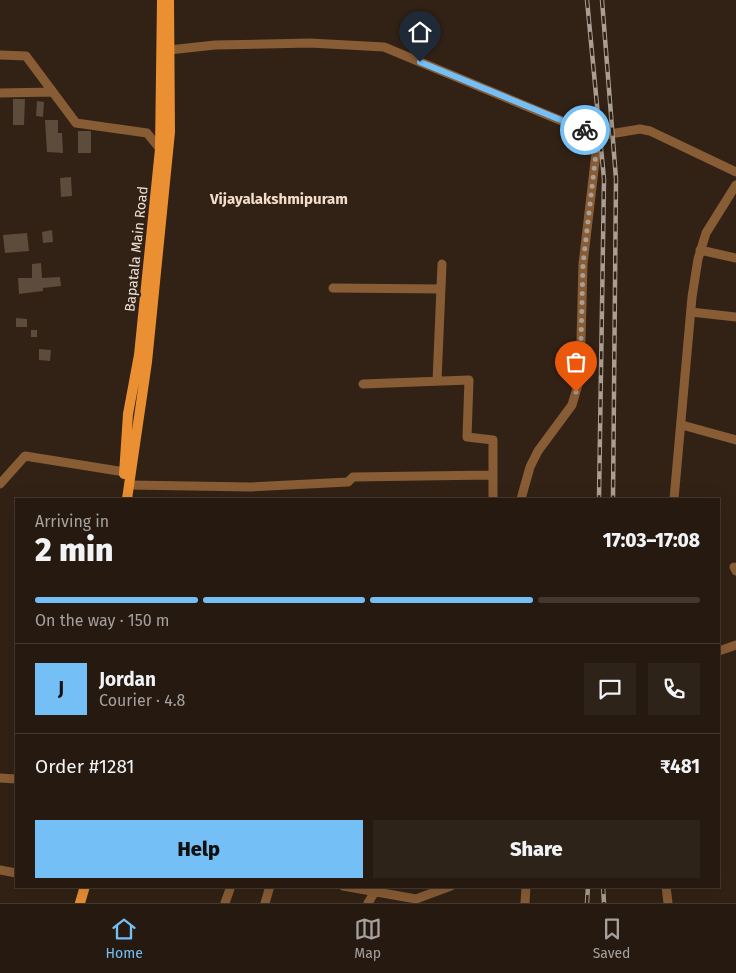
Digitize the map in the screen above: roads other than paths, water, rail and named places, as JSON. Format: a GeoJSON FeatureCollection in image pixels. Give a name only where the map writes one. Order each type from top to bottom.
{"type":"FeatureCollection","features":[{"type":"Feature","properties":{"kind":"main road","name":"Bapatala Main Road"},"geometry":{"type":"LineString","coordinates":[[126,498],[128,414],[140,356],[160,149],[162,0]]}},
{"type":"Feature","properties":{"kind":"main road","name":"Bapatala Main Road"},"geometry":{"type":"LineString","coordinates":[[126,498],[129,485],[128,473],[147,362],[170,132],[169,0]]}},
{"type":"Feature","properties":{"kind":"main road"},"geometry":{"type":"LineString","coordinates":[[80,903],[84,888]]}},
{"type":"Feature","properties":{"kind":"street"},"geometry":{"type":"LineString","coordinates":[[169,50],[215,44],[310,43],[384,47],[598,136],[640,129],[650,131],[736,172]]}},
{"type":"Feature","properties":{"kind":"street"},"geometry":{"type":"LineString","coordinates":[[0,55],[26,56],[76,123],[146,133],[160,149]]}},
{"type":"Feature","properties":{"kind":"street"},"geometry":{"type":"LineString","coordinates":[[0,93],[53,92]]}},
{"type":"Feature","properties":{"kind":"street"},"geometry":{"type":"LineString","coordinates":[[521,498],[530,467],[538,451],[572,405],[580,378],[583,264],[598,136]]}},
{"type":"Feature","properties":{"kind":"street"},"geometry":{"type":"LineString","coordinates":[[674,498],[691,312],[700,250],[706,233],[736,185]]}},
{"type":"Feature","properties":{"kind":"street"},"geometry":{"type":"LineString","coordinates":[[700,250],[736,258]]}},
{"type":"Feature","properties":{"kind":"street"},"geometry":{"type":"LineString","coordinates":[[438,381],[442,264]]}},
{"type":"Feature","properties":{"kind":"street"},"geometry":{"type":"LineString","coordinates":[[333,288],[441,289]]}},
{"type":"Feature","properties":{"kind":"street"},"geometry":{"type":"LineString","coordinates":[[691,312],[736,317]]}},
{"type":"Feature","properties":{"kind":"street"},"geometry":{"type":"LineString","coordinates":[[363,384],[469,380],[467,437],[492,440],[493,498]]}},
{"type":"Feature","properties":{"kind":"street"},"geometry":{"type":"LineString","coordinates":[[682,425],[736,440]]}},
{"type":"Feature","properties":{"kind":"street"},"geometry":{"type":"LineString","coordinates":[[0,484],[25,456],[128,473]]}},
{"type":"Feature","properties":{"kind":"street"},"geometry":{"type":"LineString","coordinates":[[129,485],[287,486],[348,482],[354,476],[492,475]]}},
{"type":"Feature","properties":{"kind":"street"},"geometry":{"type":"LineString","coordinates":[[720,651],[736,645]]}},
{"type":"Feature","properties":{"kind":"street"},"geometry":{"type":"LineString","coordinates":[[0,778],[15,779]]}},
{"type":"Feature","properties":{"kind":"street"},"geometry":{"type":"LineString","coordinates":[[0,870],[15,873]]}},
{"type":"Feature","properties":{"kind":"street"},"geometry":{"type":"LineString","coordinates":[[226,903],[230,888]]}},
{"type":"Feature","properties":{"kind":"street"},"geometry":{"type":"LineString","coordinates":[[265,903],[269,888]]}},
{"type":"Feature","properties":{"kind":"street"},"geometry":{"type":"LineString","coordinates":[[368,903],[376,889],[420,901],[447,888]]}},
{"type":"Feature","properties":{"kind":"street"},"geometry":{"type":"LineString","coordinates":[[525,903],[526,888]]}},
{"type":"Feature","properties":{"kind":"street"},"geometry":{"type":"LineString","coordinates":[[666,888],[668,903]]}},
{"type":"Feature","properties":{"kind":"railway"},"geometry":{"type":"LineString","coordinates":[[587,0],[604,179],[599,498]]}},
{"type":"Feature","properties":{"kind":"railway"},"geometry":{"type":"LineString","coordinates":[[602,0],[616,179],[613,498]]}},
{"type":"Feature","properties":{"kind":"railway"},"geometry":{"type":"LineString","coordinates":[[587,903],[588,888]]}},
{"type":"Feature","properties":{"kind":"railway"},"geometry":{"type":"LineString","coordinates":[[603,888],[604,903]]}},
{"type":"Feature","properties":{"kind":"district","name":"Vijayalakshmipuram"},"geometry":{"type":"Point","coordinates":[279,199]}}]}
